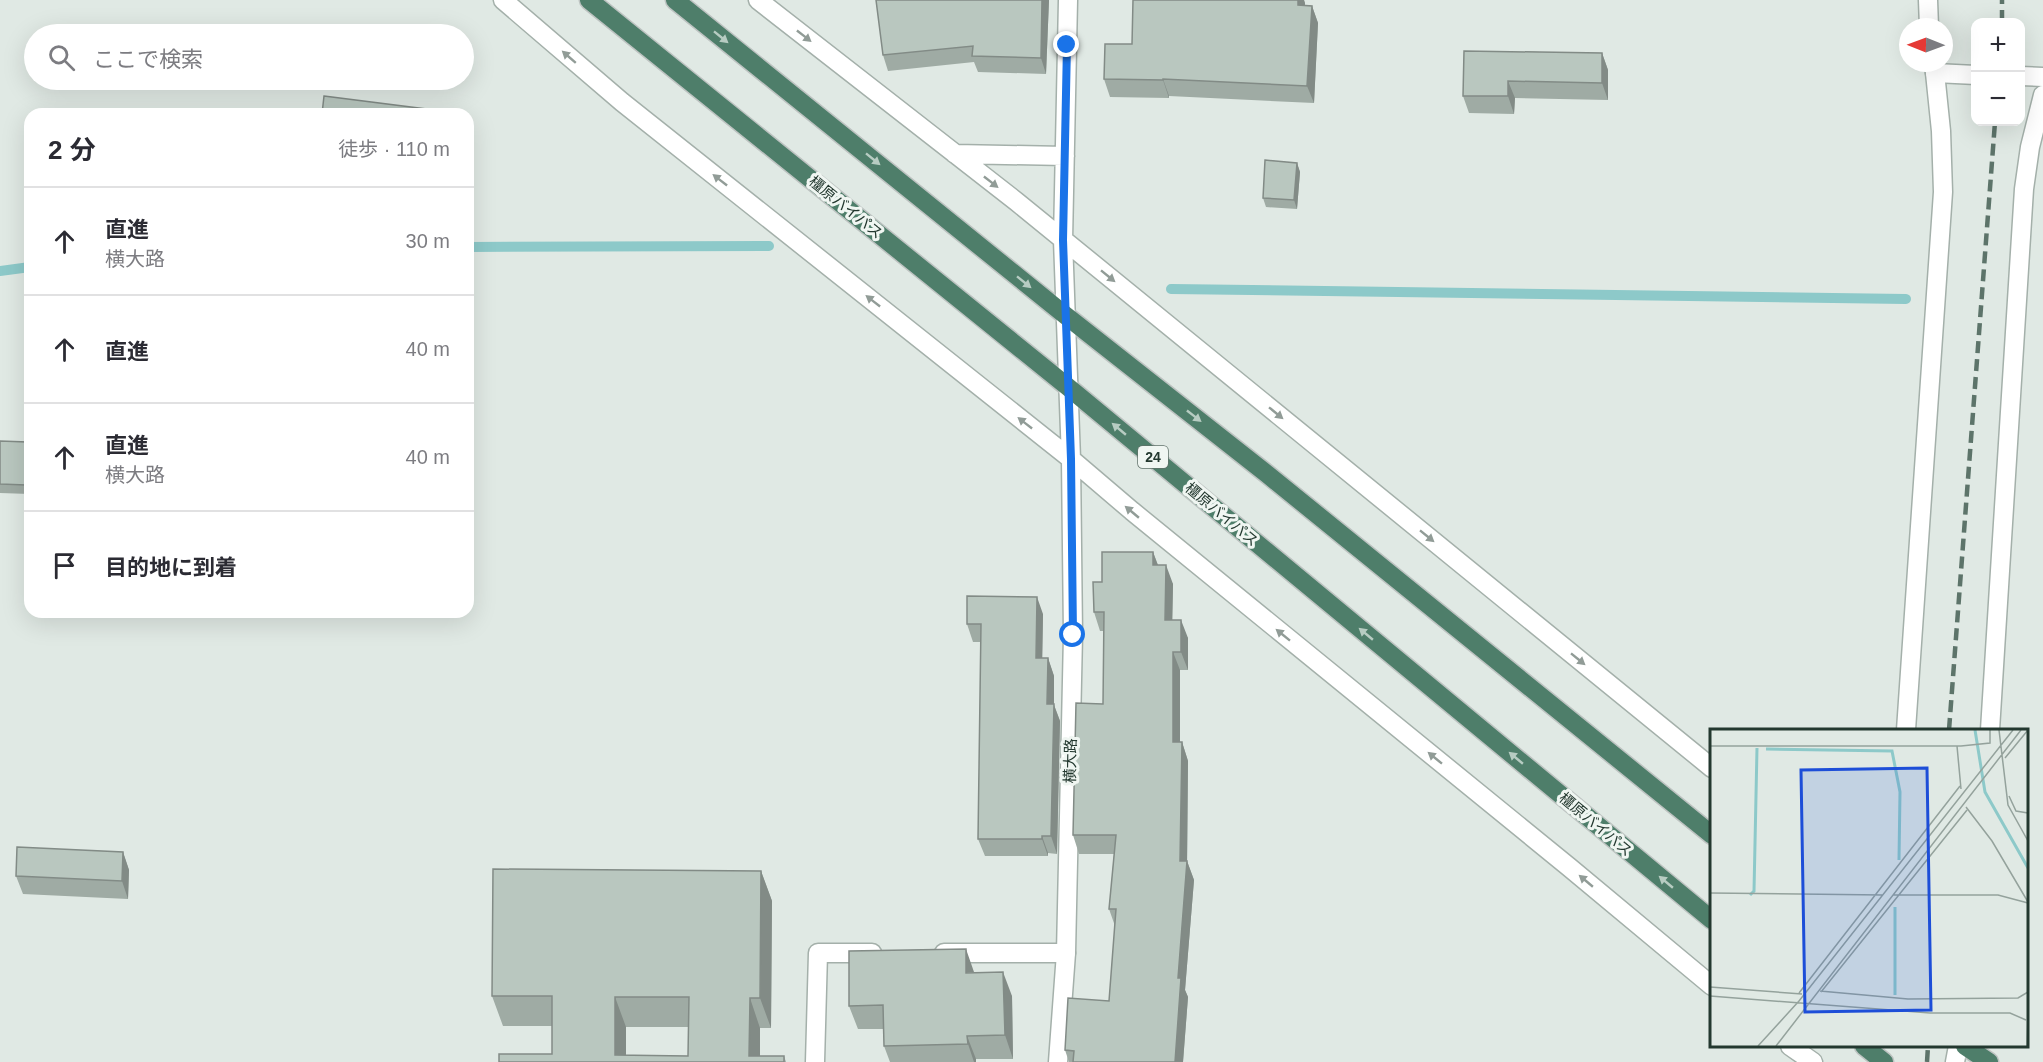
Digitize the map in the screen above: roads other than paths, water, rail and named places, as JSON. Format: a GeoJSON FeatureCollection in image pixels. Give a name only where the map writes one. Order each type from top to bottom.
{"type":"FeatureCollection","features":[{"type":"Feature","properties":{"kind":"highway","name":"橿原バイパス"},"geometry":{"type":"LineString","coordinates":[[590,0],[1068,387],[1710,918]]}},
{"type":"Feature","properties":{"kind":"highway"},"geometry":{"type":"LineString","coordinates":[[675,0],[1065,315],[1267,474],[1710,833]]}},
{"type":"Feature","properties":{"kind":"highway"},"geometry":{"type":"LineString","coordinates":[[1865,1047],[1884,1062]]}},
{"type":"Feature","properties":{"kind":"highway"},"geometry":{"type":"LineString","coordinates":[[1966,1047],[1989,1062]]}},
{"type":"Feature","properties":{"kind":"street"},"geometry":{"type":"LineString","coordinates":[[503,0],[622,102],[1071,459],[1132,512],[1710,984]]}},
{"type":"Feature","properties":{"kind":"street"},"geometry":{"type":"LineString","coordinates":[[758,0],[1063,240],[1710,766]]}},
{"type":"Feature","properties":{"kind":"street"},"geometry":{"type":"LineString","coordinates":[[1063,240],[1068,0]]}},
{"type":"Feature","properties":{"kind":"street"},"geometry":{"type":"LineString","coordinates":[[1928,0],[1929,18]]}},
{"type":"Feature","properties":{"kind":"street"},"geometry":{"type":"LineString","coordinates":[[1953,71],[1971,74]]}},
{"type":"Feature","properties":{"kind":"street"},"geometry":{"type":"LineString","coordinates":[[1906,729],[1943,192],[1941,131],[1935,72]]}},
{"type":"Feature","properties":{"kind":"street"},"geometry":{"type":"LineString","coordinates":[[2025,76],[2043,77]]}},
{"type":"Feature","properties":{"kind":"street"},"geometry":{"type":"LineString","coordinates":[[1990,729],[2024,189],[2030,147],[2043,95]]}},
{"type":"Feature","properties":{"kind":"street"},"geometry":{"type":"LineString","coordinates":[[955,154],[1065,156]]}},
{"type":"Feature","properties":{"kind":"street","name":"横大路"},"geometry":{"type":"LineString","coordinates":[[1058,1062],[1066,953],[1073,635],[1071,459],[1063,240]]}},
{"type":"Feature","properties":{"kind":"street"},"geometry":{"type":"LineString","coordinates":[[815,1062],[818,953],[889,953]]}},
{"type":"Feature","properties":{"kind":"street"},"geometry":{"type":"LineString","coordinates":[[924,953],[1066,953]]}},
{"type":"Feature","properties":{"kind":"street"},"geometry":{"type":"LineString","coordinates":[[1791,1047],[1813,1062]]}},
{"type":"Feature","properties":{"kind":"street"},"geometry":{"type":"LineString","coordinates":[[1955,1062],[1958,1047]]}},
{"type":"Feature","properties":{"kind":"waterway"},"geometry":{"type":"LineString","coordinates":[[474,247],[769,246]]}},
{"type":"Feature","properties":{"kind":"waterway"},"geometry":{"type":"LineString","coordinates":[[0,271],[24,268]]}},
{"type":"Feature","properties":{"kind":"waterway"},"geometry":{"type":"LineString","coordinates":[[1171,289],[1906,299]]}},
{"type":"Feature","properties":{"kind":"railway"},"geometry":{"type":"LineString","coordinates":[[2002,0],[2002,18]]}},
{"type":"Feature","properties":{"kind":"railway"},"geometry":{"type":"LineString","coordinates":[[1949,729],[1995,126]]}},
{"type":"Feature","properties":{"kind":"railway"},"geometry":{"type":"LineString","coordinates":[[1927,1062],[1928,1047]]}}]}
